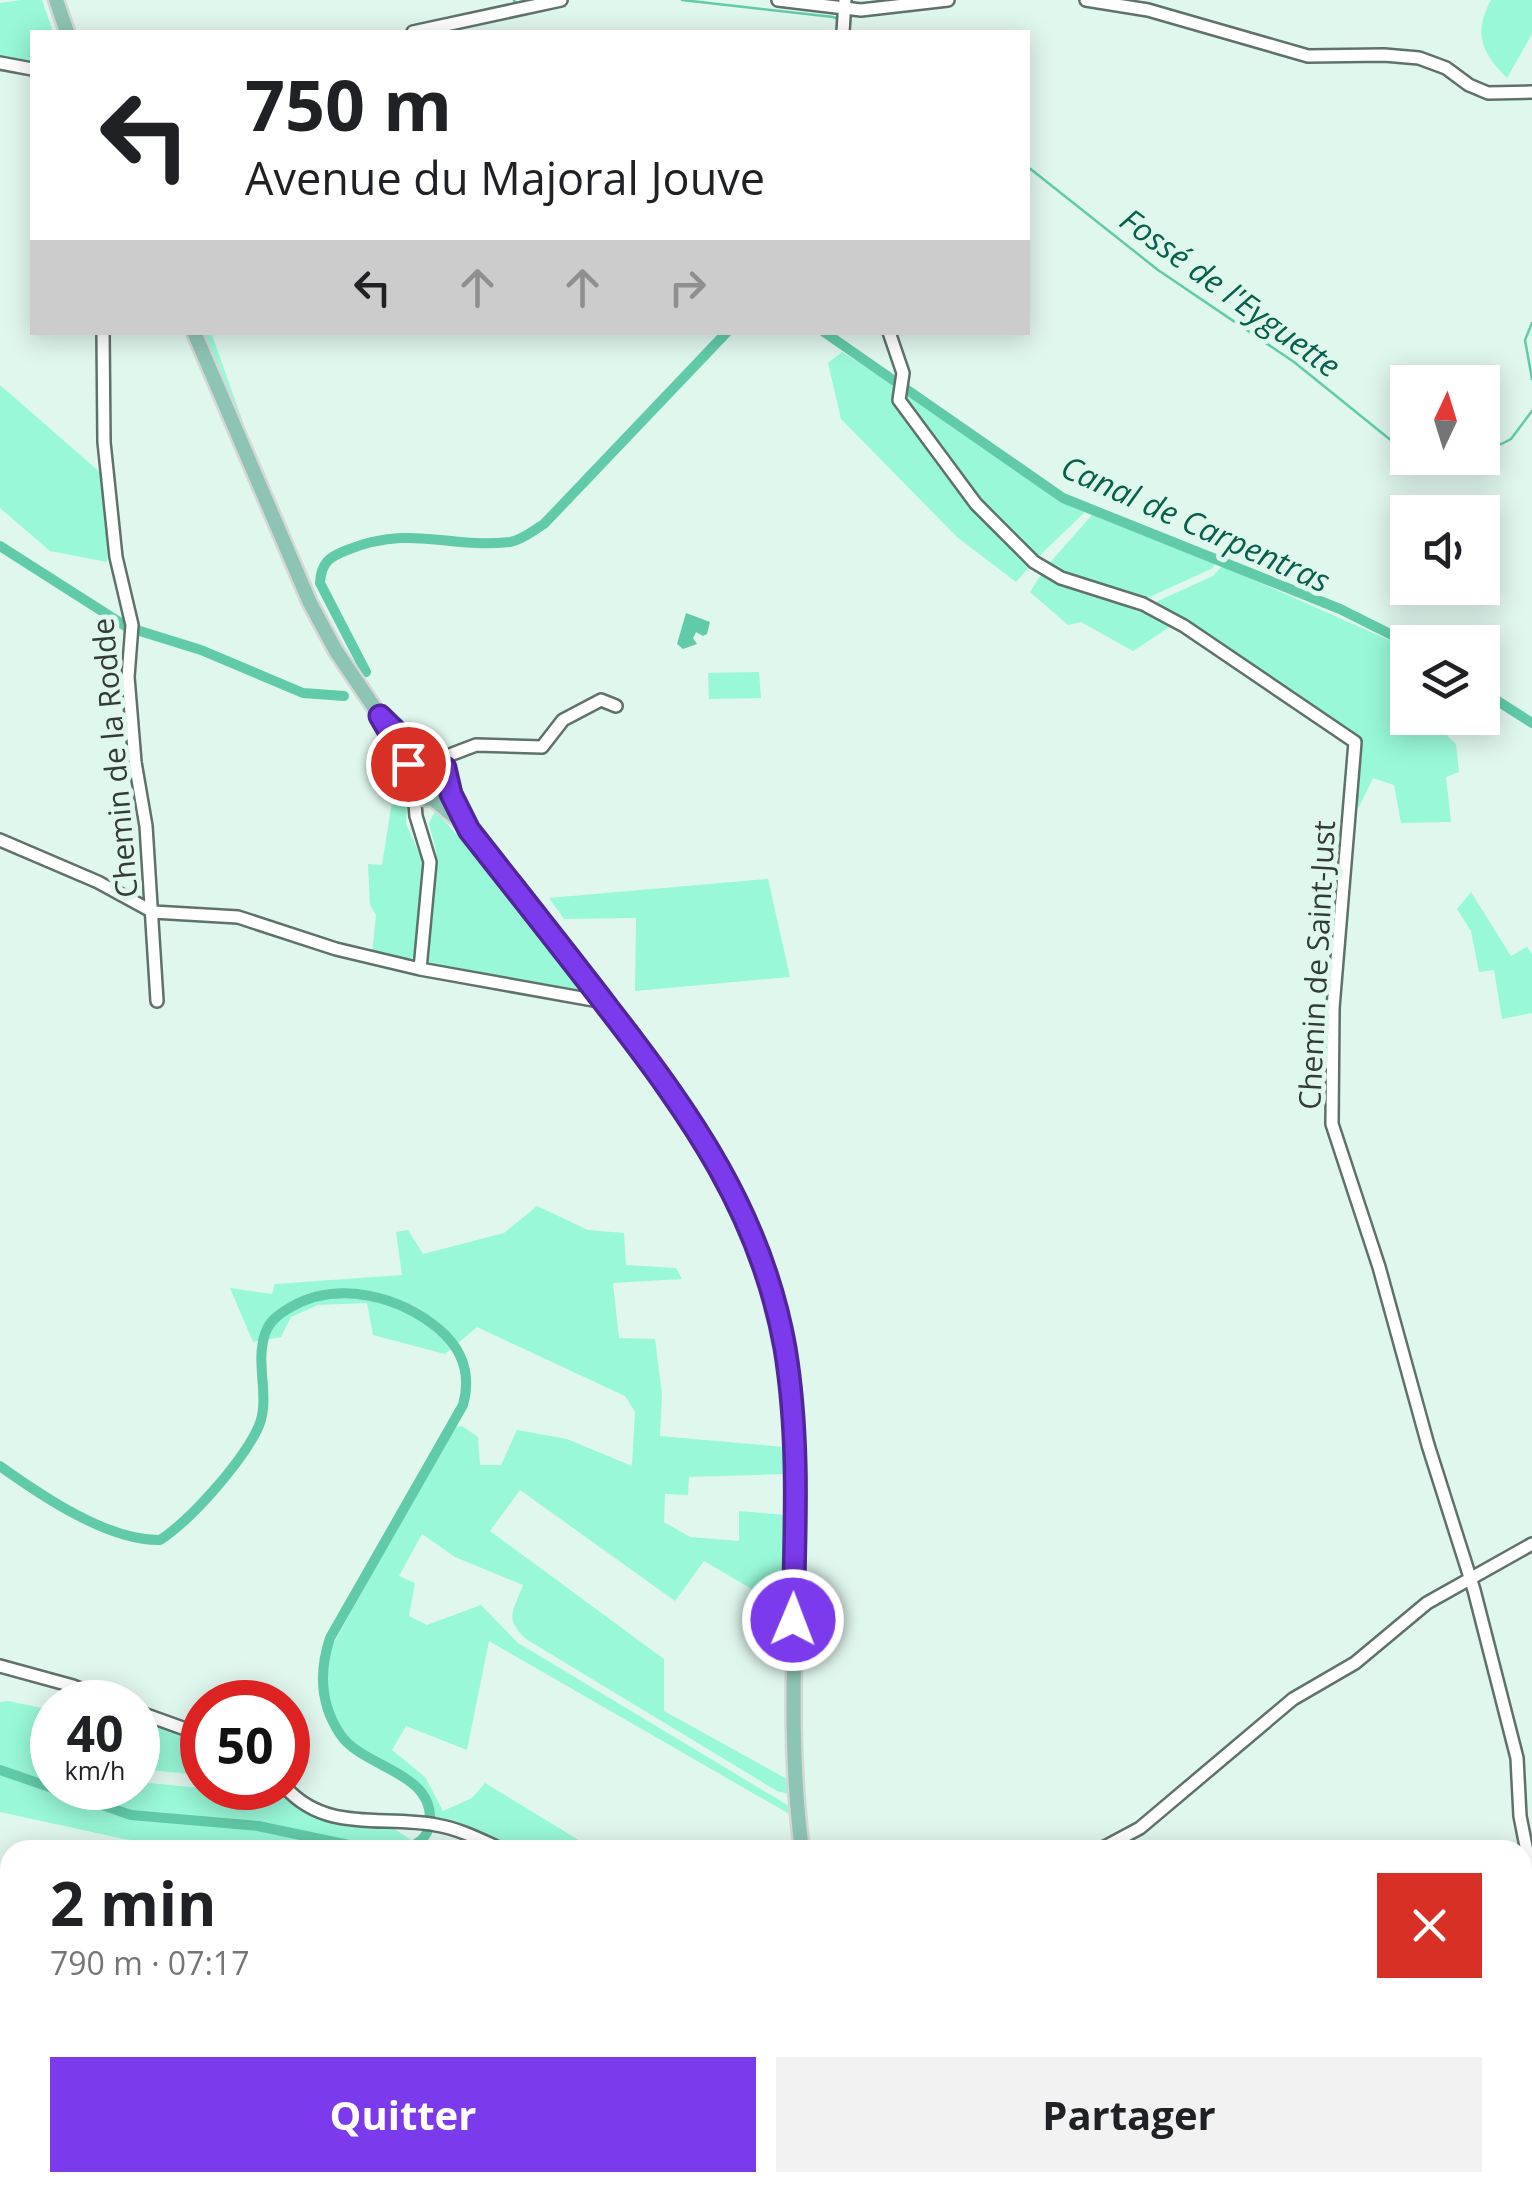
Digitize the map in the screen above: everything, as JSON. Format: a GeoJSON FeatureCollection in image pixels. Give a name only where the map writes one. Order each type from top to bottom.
{"type":"FeatureCollection","features":[{"type":"Feature","properties":{"kind":"main road"},"geometry":{"type":"LineString","coordinates":[[56,0],[65,30]]}},
{"type":"Feature","properties":{"kind":"main road"},"geometry":{"type":"LineString","coordinates":[[195,335],[310,603],[411,772]]}},
{"type":"Feature","properties":{"kind":"main road"},"geometry":{"type":"LineString","coordinates":[[380,716],[431,761],[445,768],[456,807],[469,830],[687,1112],[716,1158],[758,1250],[776,1310],[794,1423],[792,1728],[801,1840]]}},
{"type":"Feature","properties":{"kind":"main road"},"geometry":{"type":"LineString","coordinates":[[431,761],[415,766],[410,786],[469,830]]}},
{"type":"Feature","properties":{"kind":"main road"},"geometry":{"type":"LineString","coordinates":[[432,799],[443,793],[448,779]]}},
{"type":"Feature","properties":{"kind":"street"},"geometry":{"type":"LineString","coordinates":[[423,30],[561,0]]}},
{"type":"Feature","properties":{"kind":"street"},"geometry":{"type":"LineString","coordinates":[[778,0],[878,10],[948,0]]}},
{"type":"Feature","properties":{"kind":"street"},"geometry":{"type":"LineString","coordinates":[[1086,0],[1148,10],[1308,56],[1419,58],[1446,68],[1488,93],[1532,92]]}},
{"type":"Feature","properties":{"kind":"street"},"geometry":{"type":"LineString","coordinates":[[843,30],[845,4]]}},
{"type":"Feature","properties":{"kind":"street"},"geometry":{"type":"LineString","coordinates":[[0,63],[30,69]]}},
{"type":"Feature","properties":{"kind":"street","name":"Chemin de la Rodde"},"geometry":{"type":"LineString","coordinates":[[103,335],[104,442],[112,527],[133,630],[128,678],[153,912],[156,1000]]}},
{"type":"Feature","properties":{"kind":"street","name":"Chemin de Saint-Just"},"geometry":{"type":"LineString","coordinates":[[890,335],[901,386],[898,400],[976,504],[1034,562],[1061,578],[1143,604],[1184,626],[1355,742],[1333,1008],[1332,1124],[1379,1267],[1468,1581],[1474,1590],[1517,1758],[1525,1840]]}},
{"type":"Feature","properties":{"kind":"street"},"geometry":{"type":"LineString","coordinates":[[431,761],[485,745],[542,747],[563,720],[602,700],[616,706]]}},
{"type":"Feature","properties":{"kind":"street"},"geometry":{"type":"LineString","coordinates":[[448,779],[464,750]]}},
{"type":"Feature","properties":{"kind":"street"},"geometry":{"type":"LineString","coordinates":[[414,792],[430,862],[420,969]]}},
{"type":"Feature","properties":{"kind":"street"},"geometry":{"type":"LineString","coordinates":[[420,826],[432,799]]}},
{"type":"Feature","properties":{"kind":"street"},"geometry":{"type":"LineString","coordinates":[[0,840],[98,882],[153,912],[238,917],[336,949],[420,969],[604,1002]]}},
{"type":"Feature","properties":{"kind":"street"},"geometry":{"type":"LineString","coordinates":[[1117,1840],[1140,1828],[1294,1699],[1338,1675],[1428,1603],[1532,1544]]}},
{"type":"Feature","properties":{"kind":"street"},"geometry":{"type":"LineString","coordinates":[[0,1666],[52,1680]]}},
{"type":"Feature","properties":{"kind":"street"},"geometry":{"type":"LineString","coordinates":[[310,1807],[363,1822],[430,1824],[475,1840]]}},
{"type":"Feature","properties":{"kind":"shaded area"},"geometry":{"type":"Polygon","coordinates":[[[42,0],[52,30],[30,30],[30,66],[0,60],[0,3],[42,0]]]}},
{"type":"Feature","properties":{"kind":"shaded area"},"geometry":{"type":"Polygon","coordinates":[[[1491,0],[1532,0],[1532,34],[1507,78],[1482,42],[1482,23],[1491,0]]]}},
{"type":"Feature","properties":{"kind":"shaded area"},"geometry":{"type":"Polygon","coordinates":[[[201,335],[212,335],[242,427],[201,335]]]}},
{"type":"Feature","properties":{"kind":"shaded area"},"geometry":{"type":"Polygon","coordinates":[[[842,352],[894,385],[892,399],[924,443],[1031,565],[1016,582],[957,537],[841,419],[828,363],[842,352]]]}},
{"type":"Feature","properties":{"kind":"shaded area"},"geometry":{"type":"Polygon","coordinates":[[[0,385],[102,474],[109,536],[107,562],[50,551],[0,508],[0,385]]]}},
{"type":"Feature","properties":{"kind":"shaded area"},"geometry":{"type":"Polygon","coordinates":[[[903,389],[1057,498],[1085,512],[1036,559],[980,504],[901,397],[903,389]]]}},
{"type":"Feature","properties":{"kind":"shaded area"},"geometry":{"type":"Polygon","coordinates":[[[1092,515],[1215,563],[1213,568],[1143,600],[1063,575],[1047,566],[1092,515]]]}},
{"type":"Feature","properties":{"kind":"shaded area"},"geometry":{"type":"Polygon","coordinates":[[[1222,566],[1390,640],[1390,735],[1447,735],[1456,744],[1459,772],[1446,777],[1451,822],[1401,823],[1394,785],[1373,778],[1359,807],[1354,805],[1359,740],[1149,605],[1213,576],[1222,566]]]}},
{"type":"Feature","properties":{"kind":"shaded area"},"geometry":{"type":"Polygon","coordinates":[[[1042,573],[1059,583],[1174,624],[1133,651],[1081,622],[1068,625],[1030,592],[1042,573]]]}},
{"type":"Feature","properties":{"kind":"shaded area"},"geometry":{"type":"Polygon","coordinates":[[[686,613],[710,622],[707,634],[696,632],[693,638],[697,644],[683,649],[677,644],[686,613]]]}},
{"type":"Feature","properties":{"kind":"shaded area"},"geometry":{"type":"Polygon","coordinates":[[[759,672],[761,698],[709,699],[708,673],[759,672]]]}},
{"type":"Feature","properties":{"kind":"shaded area"},"geometry":{"type":"Polygon","coordinates":[[[393,795],[407,806],[406,824],[424,864],[419,950],[404,961],[372,953],[376,915],[370,905],[368,864],[382,865],[393,795]]]}},
{"type":"Feature","properties":{"kind":"shaded area"},"geometry":{"type":"Polygon","coordinates":[[[435,811],[583,991],[580,995],[427,967],[436,850],[429,824],[435,811]]]}},
{"type":"Feature","properties":{"kind":"shaded area"},"geometry":{"type":"Polygon","coordinates":[[[768,879],[790,977],[635,991],[636,918],[564,919],[549,898],[768,879]]]}},
{"type":"Feature","properties":{"kind":"shaded area"},"geometry":{"type":"Polygon","coordinates":[[[1471,892],[1511,956],[1527,947],[1532,954],[1532,1013],[1502,1019],[1494,970],[1479,972],[1471,931],[1457,909],[1471,892]]]}},
{"type":"Feature","properties":{"kind":"shaded area"},"geometry":{"type":"Polygon","coordinates":[[[537,1206],[588,1230],[624,1233],[626,1265],[676,1268],[682,1279],[613,1283],[619,1338],[655,1339],[662,1394],[660,1436],[784,1447],[784,1474],[689,1477],[688,1495],[665,1494],[664,1522],[690,1537],[739,1541],[739,1511],[786,1515],[784,1608],[704,1561],[675,1601],[520,1490],[490,1531],[664,1659],[664,1711],[787,1779],[788,1794],[777,1791],[526,1639],[513,1619],[523,1585],[455,1557],[422,1534],[399,1576],[415,1583],[409,1616],[427,1625],[481,1605],[518,1643],[789,1806],[791,1815],[489,1641],[467,1750],[406,1726],[392,1750],[425,1777],[443,1811],[472,1798],[485,1783],[579,1840],[491,1840],[434,1817],[418,1788],[353,1746],[332,1717],[326,1693],[326,1657],[453,1428],[462,1426],[478,1437],[480,1465],[501,1465],[517,1430],[567,1439],[632,1466],[635,1412],[625,1396],[477,1327],[445,1354],[373,1335],[367,1303],[318,1305],[291,1317],[281,1337],[253,1342],[230,1288],[272,1294],[275,1284],[402,1275],[396,1232],[408,1230],[423,1254],[504,1233],[537,1206]]]}},
{"type":"Feature","properties":{"kind":"shaded area"},"geometry":{"type":"Polygon","coordinates":[[[8,1701],[30,1706],[30,1810],[160,1810],[160,1784],[180,1786],[180,1810],[310,1807],[330,1820],[393,1828],[411,1840],[131,1840],[0,1812],[0,1702],[8,1701]]]}},
{"type":"Feature","properties":{"kind":"shaded area"},"geometry":{"type":"Polygon","coordinates":[[[160,1723],[180,1730],[180,1773],[160,1771],[160,1723]]]}},
{"type":"Feature","properties":{"kind":"waterway","name":"Fossé de l'Eyguette"},"geometry":{"type":"LineString","coordinates":[[514,0],[532,0]]}},
{"type":"Feature","properties":{"kind":"waterway","name":"Fossé de l'Eyguette"},"geometry":{"type":"LineString","coordinates":[[682,0],[840,20]]}},
{"type":"Feature","properties":{"kind":"waterway","name":"Fossé de l'Eyguette"},"geometry":{"type":"LineString","coordinates":[[1030,169],[1158,270],[1294,362],[1390,439]]}},
{"type":"Feature","properties":{"kind":"waterway","name":"Fossé de l'Eyguette"},"geometry":{"type":"LineString","coordinates":[[1532,323],[1525,340],[1532,379]]}},
{"type":"Feature","properties":{"kind":"waterway","name":"Canal de Carpentras"},"geometry":{"type":"LineString","coordinates":[[366,672],[320,583],[327,562],[347,550],[392,539],[488,543],[523,537],[544,524],[724,335]]}},
{"type":"Feature","properties":{"kind":"waterway","name":"Canal de Carpentras"},"geometry":{"type":"LineString","coordinates":[[828,335],[1063,498],[1340,609],[1390,634]]}},
{"type":"Feature","properties":{"kind":"waterway","name":"Fossé de l'Eyguette"},"geometry":{"type":"LineString","coordinates":[[1500,445],[1511,439],[1532,411]]}},
{"type":"Feature","properties":{"kind":"waterway","name":"Canal de Carpentras"},"geometry":{"type":"LineString","coordinates":[[0,546],[127,627],[201,650],[303,693],[344,696]]}},
{"type":"Feature","properties":{"kind":"waterway","name":"Canal de Carpentras"},"geometry":{"type":"LineString","coordinates":[[1500,703],[1532,723]]}},
{"type":"Feature","properties":{"kind":"waterway","name":"Canal de Carpentras"},"geometry":{"type":"LineString","coordinates":[[0,1466],[76,1515],[119,1533],[160,1540],[213,1491],[256,1432],[263,1409],[262,1346],[267,1329],[279,1315],[309,1299],[348,1293],[406,1308],[440,1330],[455,1346],[464,1364],[463,1405],[330,1638],[323,1675],[328,1711],[340,1734],[364,1755],[409,1780],[428,1804],[430,1821],[421,1840]]}},
{"type":"Feature","properties":{"kind":"waterway","name":"Canal de Carpentras"},"geometry":{"type":"LineString","coordinates":[[0,1770],[131,1815],[258,1826],[325,1840]]}},
{"type":"Feature","properties":{"kind":"route"},"geometry":{"type":"LineString","coordinates":[[408,764],[380,716],[421,756],[445,768],[456,807],[469,830],[669,1087],[734,1193],[768,1278],[790,1382],[796,1471],[793,1620]]}}]}
